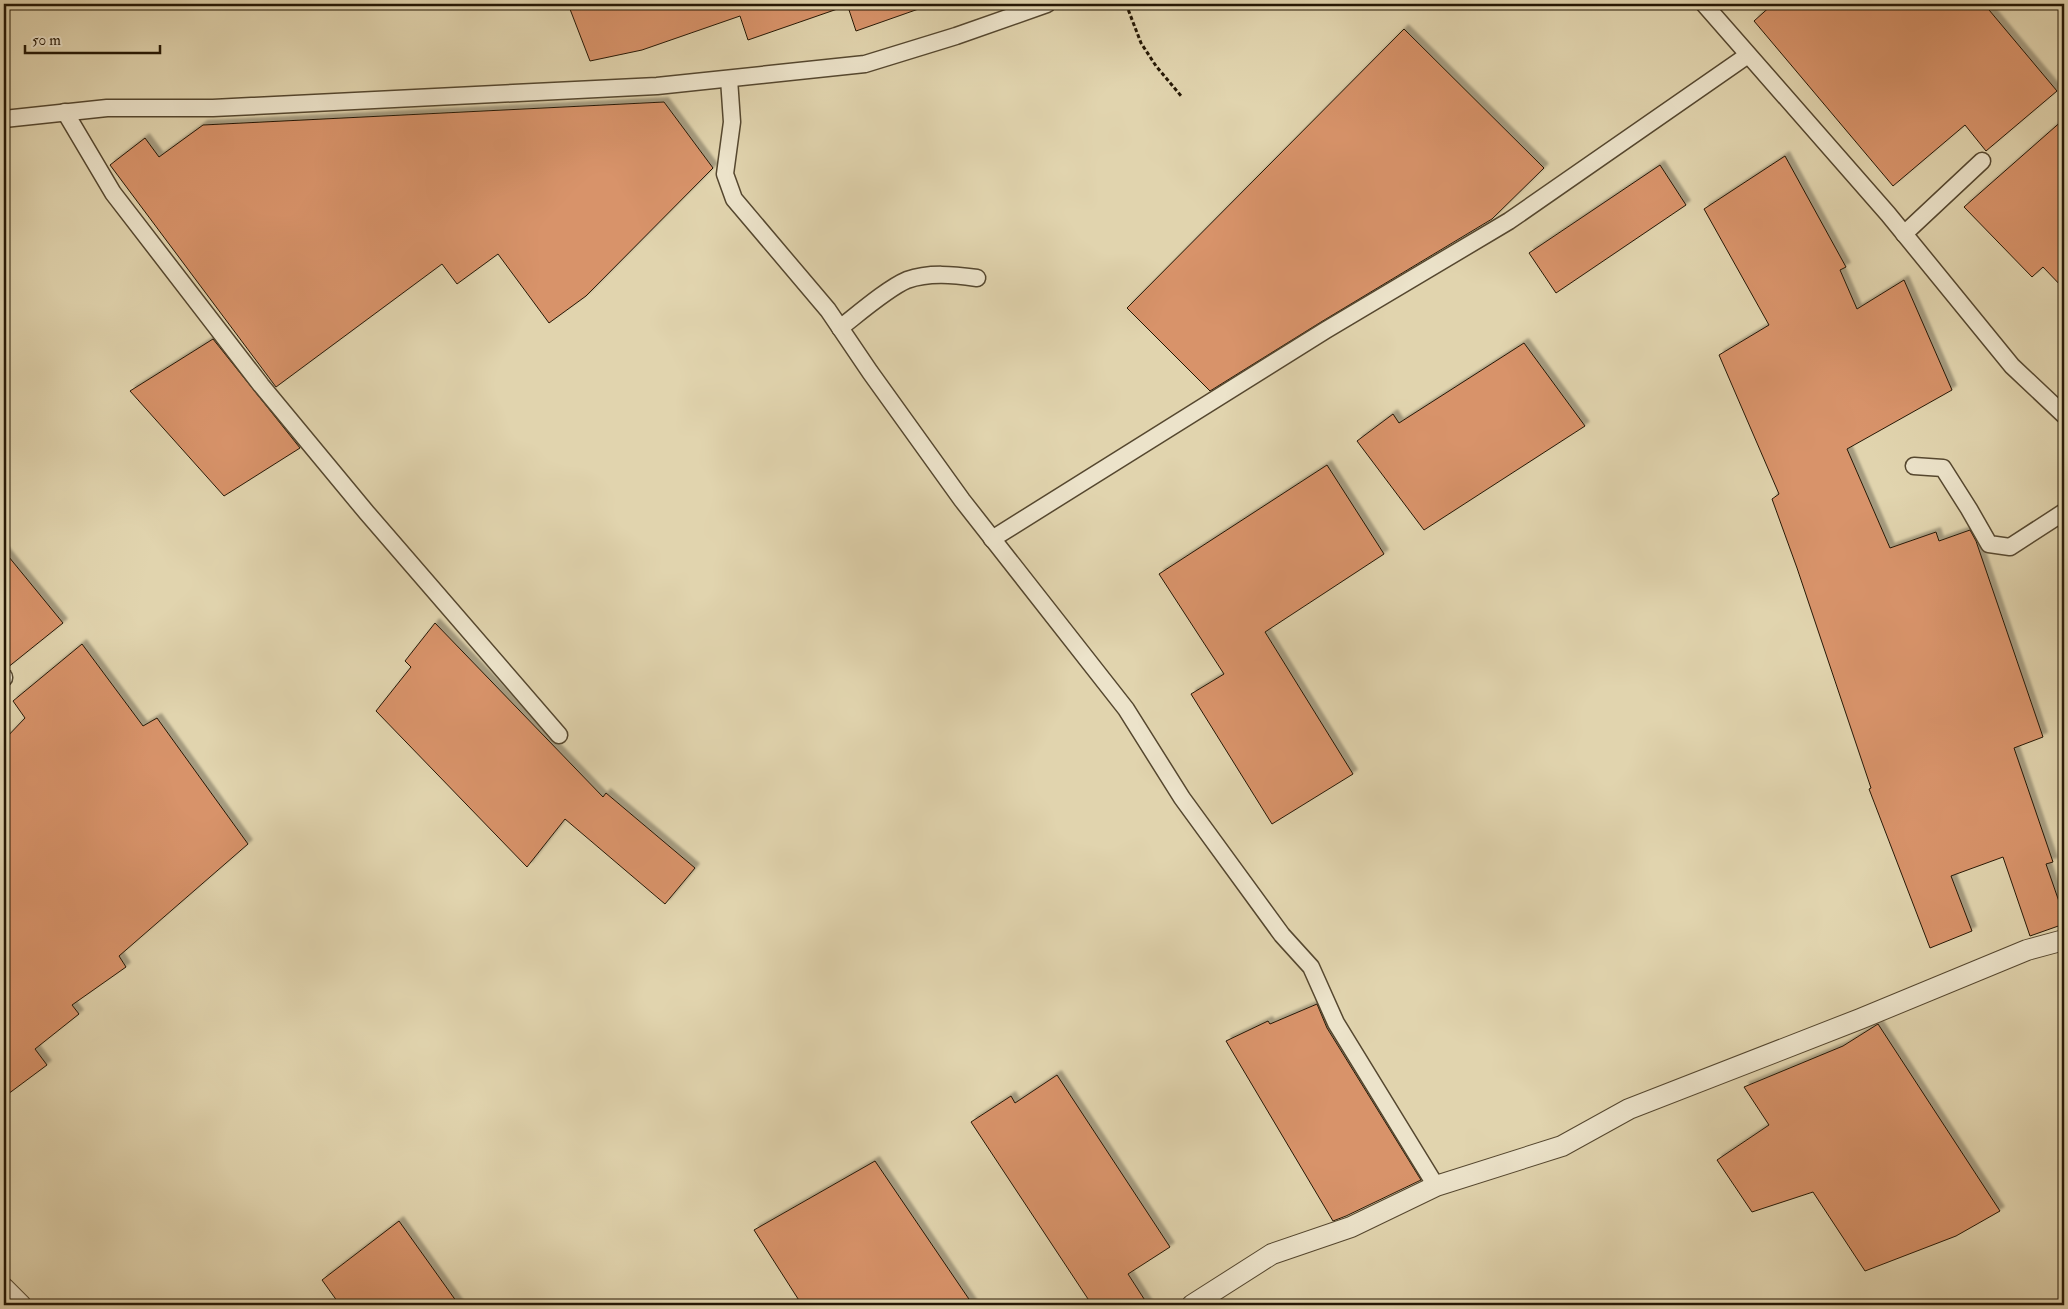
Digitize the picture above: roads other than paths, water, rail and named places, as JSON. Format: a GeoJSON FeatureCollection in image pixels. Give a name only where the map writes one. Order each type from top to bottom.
{"type":"FeatureCollection","features":[{"type":"Feature","properties":{"kind":"street"},"geometry":{"type":"LineString","coordinates":[[4,119],[107,108],[213,108],[594,90],[729,79],[865,64],[956,36],[1047,4]]}},
{"type":"Feature","properties":{"kind":"street"},"geometry":{"type":"LineString","coordinates":[[1704,4],[1904,234],[2012,366],[2064,415]]}},
{"type":"Feature","properties":{"kind":"street"},"geometry":{"type":"LineString","coordinates":[[992,539],[1326,330],[1509,221],[1748,55]]}},
{"type":"Feature","properties":{"kind":"street"},"geometry":{"type":"LineString","coordinates":[[729,79],[732,122],[725,174],[734,199],[828,310],[962,500],[1126,709],[1182,798],[1282,935],[1311,967],[1336,1023],[1436,1186]]}},
{"type":"Feature","properties":{"kind":"street"},"geometry":{"type":"LineString","coordinates":[[64,112],[113,193],[261,385],[367,513],[559,735]]}},
{"type":"Feature","properties":{"kind":"street"},"geometry":{"type":"LineString","coordinates":[[1904,234],[1982,161]]}},
{"type":"Feature","properties":{"kind":"street"},"geometry":{"type":"LineString","coordinates":[[840,328],[878,298],[907,280],[946,274],[977,278]]}},
{"type":"Feature","properties":{"kind":"street"},"geometry":{"type":"LineString","coordinates":[[1914,466],[1942,468],[1970,509],[1989,544],[2010,547],[2064,512]]}},
{"type":"Feature","properties":{"kind":"street"},"geometry":{"type":"LineString","coordinates":[[1192,1305],[1272,1254],[1351,1227],[1436,1186],[1562,1146],[1629,1109],[1860,1019],[2027,950],[2064,940]]}},
{"type":"Feature","properties":{"kind":"street"},"geometry":{"type":"LineString","coordinates":[[4,1288],[21,1305]]}}]}
